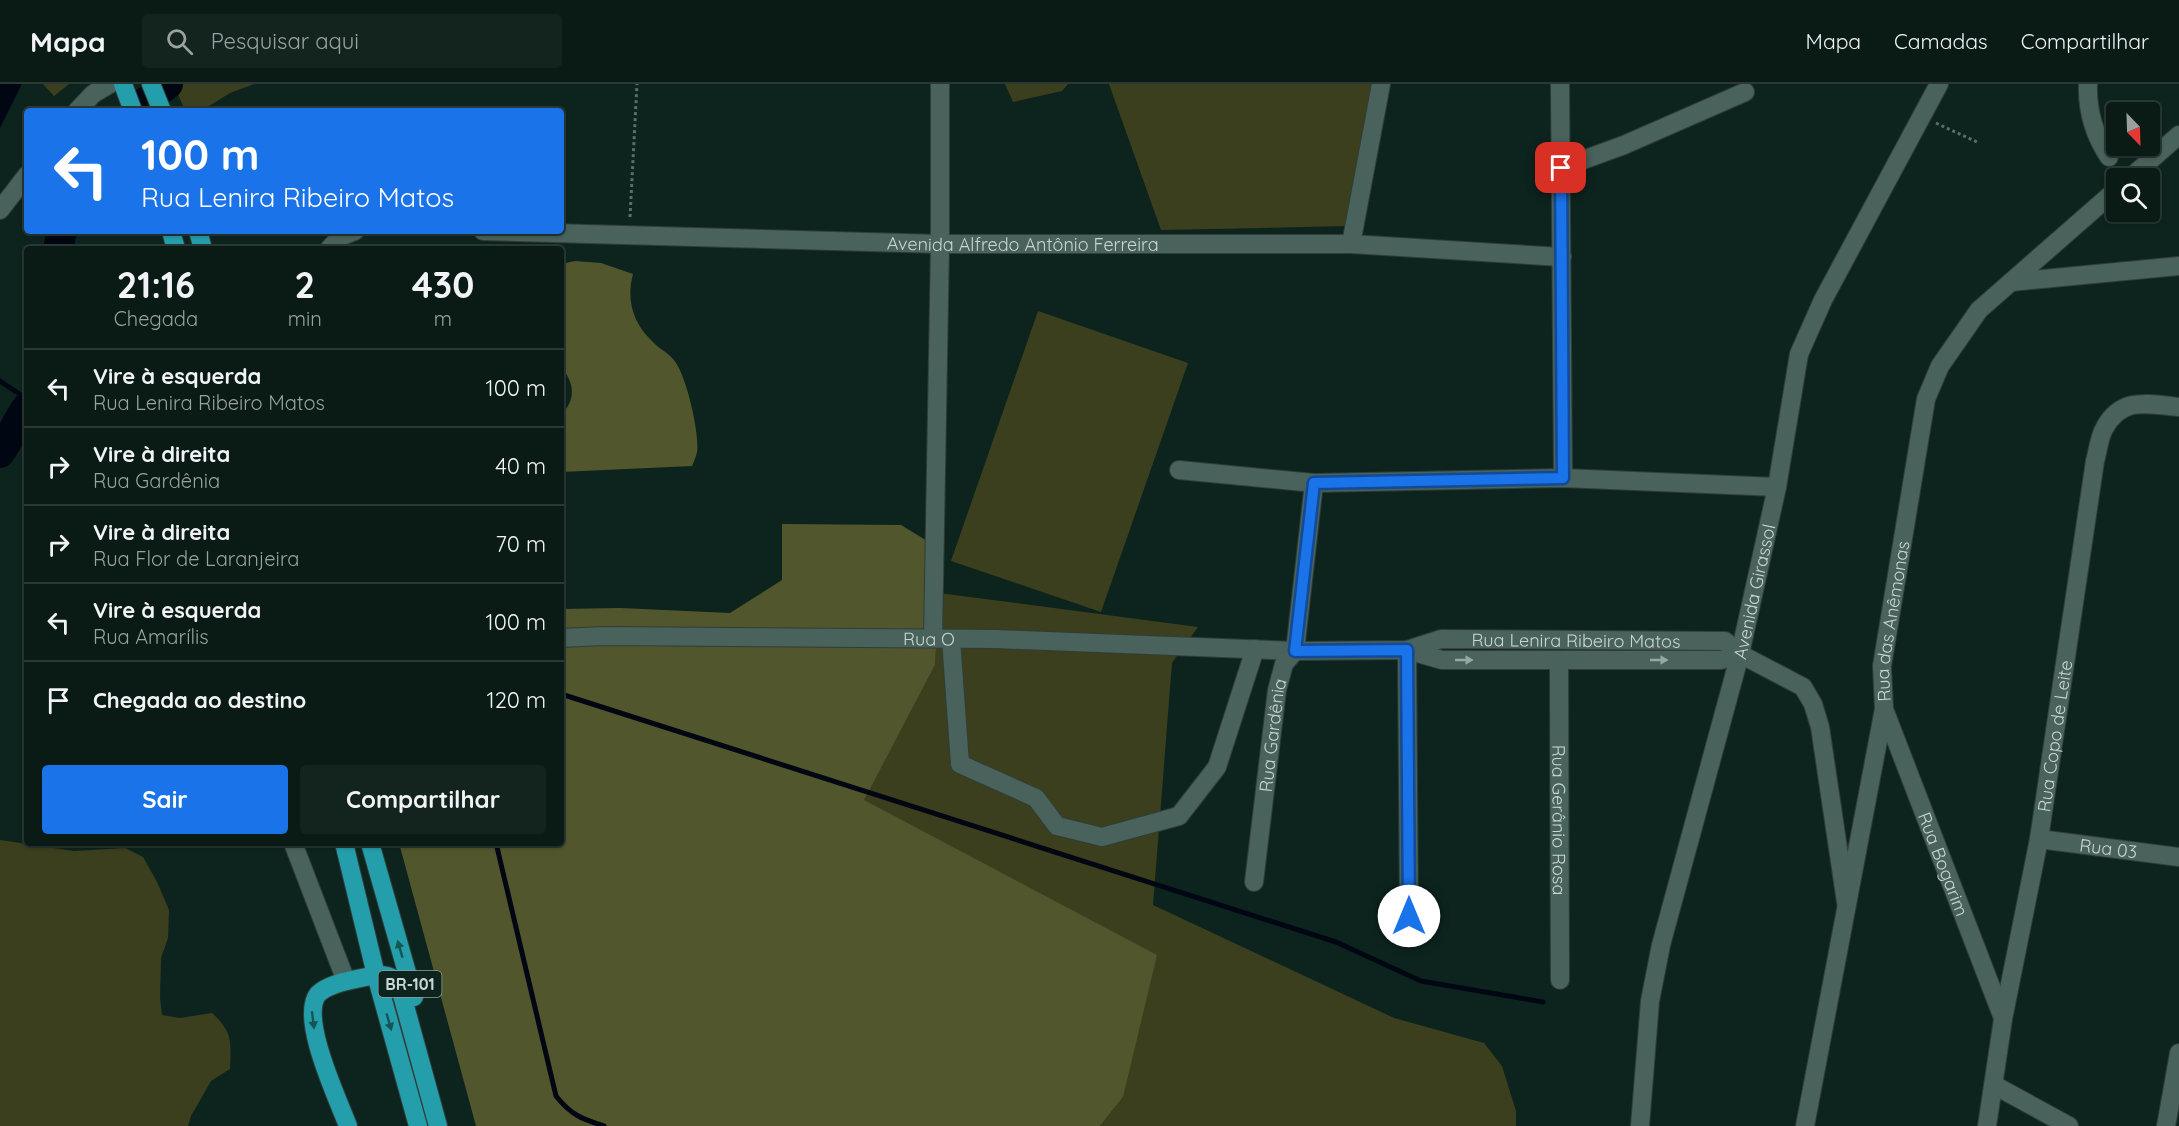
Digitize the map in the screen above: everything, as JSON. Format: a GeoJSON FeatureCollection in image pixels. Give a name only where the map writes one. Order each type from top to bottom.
{"type":"FeatureCollection","features":[{"type":"Feature","properties":{"kind":"highway"},"geometry":{"type":"LineString","coordinates":[[123,84],[132,108]]}},
{"type":"Feature","properties":{"kind":"highway"},"geometry":{"type":"LineString","coordinates":[[151,84],[161,108]]}},
{"type":"Feature","properties":{"kind":"highway","name":"BR-101"},"geometry":{"type":"LineString","coordinates":[[345,846],[376,975],[418,1126]]}},
{"type":"Feature","properties":{"kind":"highway","name":"BR-101"},"geometry":{"type":"LineString","coordinates":[[371,846],[451,1126]]}},
{"type":"Feature","properties":{"kind":"highway"},"geometry":{"type":"LineString","coordinates":[[348,1126],[317,1042],[312,1008],[318,994],[325,988],[376,975],[389,975],[399,984],[438,1126]]}},
{"type":"Feature","properties":{"kind":"street"},"geometry":{"type":"LineString","coordinates":[[80,108],[93,94],[110,84]]}},
{"type":"Feature","properties":{"kind":"street"},"geometry":{"type":"LineString","coordinates":[[940,84],[942,639],[960,764],[1036,798],[1057,826],[1102,837],[1179,816],[1217,767],[1256,649]]}},
{"type":"Feature","properties":{"kind":"street"},"geometry":{"type":"LineString","coordinates":[[1351,244],[1381,84]]}},
{"type":"Feature","properties":{"kind":"street"},"geometry":{"type":"LineString","coordinates":[[1560,84],[1563,478]]}},
{"type":"Feature","properties":{"kind":"street","name":"Avenida Girassol"},"geometry":{"type":"LineString","coordinates":[[1640,1126],[1650,1001],[1661,945],[1740,654],[1777,487],[1799,354],[1823,300],[1939,84]]}},
{"type":"Feature","properties":{"kind":"street"},"geometry":{"type":"LineString","coordinates":[[2088,84],[2098,141],[2109,157]]}},
{"type":"Feature","properties":{"kind":"street"},"geometry":{"type":"LineString","coordinates":[[1561,168],[1624,145],[1745,92]]}},
{"type":"Feature","properties":{"kind":"street"},"geometry":{"type":"LineString","coordinates":[[2141,168],[2179,135]]}},
{"type":"Feature","properties":{"kind":"street"},"geometry":{"type":"LineString","coordinates":[[0,210],[24,180]]}},
{"type":"Feature","properties":{"kind":"street","name":"Rua das Anêmonas"},"geometry":{"type":"LineString","coordinates":[[1805,1126],[1884,709],[1882,666],[1926,399],[1940,366],[1979,310],[2106,199]]}},
{"type":"Feature","properties":{"kind":"street","name":"Avenida Alfredo Antônio Ferreira"},"geometry":{"type":"LineString","coordinates":[[564,233],[940,244],[1351,244],[1562,257]]}},
{"type":"Feature","properties":{"kind":"street"},"geometry":{"type":"LineString","coordinates":[[2011,282],[2179,266]]}},
{"type":"Feature","properties":{"kind":"street","name":"Rua Copo de Leite"},"geometry":{"type":"LineString","coordinates":[[1987,1126],[2003,1019],[2039,839],[2095,461],[2103,429],[2118,410],[2133,404],[2179,406]]}},
{"type":"Feature","properties":{"kind":"street"},"geometry":{"type":"LineString","coordinates":[[1179,470],[1314,483],[1563,478],[1777,487]]}},
{"type":"Feature","properties":{"kind":"street","name":"Rua Gardênia"},"geometry":{"type":"LineString","coordinates":[[1254,882],[1277,690],[1284,664],[1295,651],[1314,483]]}},
{"type":"Feature","properties":{"kind":"street","name":"Rua O"},"geometry":{"type":"LineString","coordinates":[[564,638],[604,636],[942,639],[1295,651]]}},
{"type":"Feature","properties":{"kind":"street","name":"Rua Lenira Ribeiro Matos"},"geometry":{"type":"LineString","coordinates":[[1407,650],[1441,639],[1725,641],[1740,654],[1803,687],[1813,704],[1820,727],[1846,902]]}},
{"type":"Feature","properties":{"kind":"street"},"geometry":{"type":"LineString","coordinates":[[1407,650],[1409,916]]}},
{"type":"Feature","properties":{"kind":"street","name":"Rua Lenira Ribeiro Matos"},"geometry":{"type":"LineString","coordinates":[[1295,651],[1407,650],[1442,660],[1559,661],[1721,660],[1740,654]]}},
{"type":"Feature","properties":{"kind":"street","name":"Rua Gerânio Rosa"},"geometry":{"type":"LineString","coordinates":[[1559,661],[1560,980]]}},
{"type":"Feature","properties":{"kind":"street","name":"Rua Bogarim"},"geometry":{"type":"LineString","coordinates":[[1884,709],[2003,1019]]}},
{"type":"Feature","properties":{"kind":"street","name":"Rua 03"},"geometry":{"type":"LineString","coordinates":[[2039,839],[2179,857]]}},
{"type":"Feature","properties":{"kind":"street"},"geometry":{"type":"LineString","coordinates":[[294,846],[346,981]]}},
{"type":"Feature","properties":{"kind":"street"},"geometry":{"type":"LineString","coordinates":[[2166,1126],[2179,1053]]}},
{"type":"Feature","properties":{"kind":"street"},"geometry":{"type":"LineString","coordinates":[[1994,1086],[2069,1126]]}},
{"type":"Feature","properties":{"kind":"path"},"geometry":{"type":"LineString","coordinates":[[629,234],[637,84]]}},
{"type":"Feature","properties":{"kind":"path"},"geometry":{"type":"LineString","coordinates":[[1920,116],[1979,143]]}},
{"type":"Feature","properties":{"kind":"green space"},"geometry":{"type":"Polygon","coordinates":[[[43,84],[69,84],[54,96],[43,84]]]}},
{"type":"Feature","properties":{"kind":"green space"},"geometry":{"type":"Polygon","coordinates":[[[180,84],[254,84],[230,93],[206,108],[184,108],[175,87],[180,84]]]}},
{"type":"Feature","properties":{"kind":"green space"},"geometry":{"type":"Polygon","coordinates":[[[1005,84],[1068,84],[1062,91],[1013,102],[1005,84]]]}},
{"type":"Feature","properties":{"kind":"green space"},"geometry":{"type":"Polygon","coordinates":[[[1109,84],[1374,84],[1348,226],[1161,230],[1109,84]]]}},
{"type":"Feature","properties":{"kind":"green space"},"geometry":{"type":"Polygon","coordinates":[[[575,261],[601,263],[633,274],[630,293],[636,319],[645,334],[673,359],[687,390],[697,444],[697,454],[692,466],[564,472],[564,411],[572,391],[564,371],[564,263],[575,261]]]}},
{"type":"Feature","properties":{"kind":"green space"},"geometry":{"type":"Polygon","coordinates":[[[1038,311],[1188,363],[1101,612],[951,561],[1038,311]]]}},
{"type":"Feature","properties":{"kind":"green space"},"geometry":{"type":"Polygon","coordinates":[[[782,524],[901,525],[942,550],[935,665],[864,800],[1157,955],[1123,1097],[1100,1126],[476,1126],[400,846],[564,846],[564,609],[620,608],[730,613],[782,580],[782,524]]]}},
{"type":"Feature","properties":{"kind":"green space"},"geometry":{"type":"Polygon","coordinates":[[[939,593],[1198,627],[1172,663],[1153,905],[1394,1018],[1484,1043],[1502,1066],[1516,1111],[1516,1126],[1100,1126],[1123,1097],[863,800],[935,665],[939,593]]]}},
{"type":"Feature","properties":{"kind":"green space"},"geometry":{"type":"Polygon","coordinates":[[[0,840],[24,844],[24,846],[74,851],[125,848],[143,857],[169,910],[168,938],[161,958],[162,1015],[180,1018],[212,1013],[224,1026],[229,1038],[230,1069],[211,1081],[191,1116],[188,1126],[0,1126],[0,840]]]}},
{"type":"Feature","properties":{"kind":"shaded area"},"geometry":{"type":"Polygon","coordinates":[[[0,84],[22,84],[0,128],[0,84]]]}},
{"type":"Feature","properties":{"kind":"waterway"},"geometry":{"type":"LineString","coordinates":[[138,108],[168,84]]}},
{"type":"Feature","properties":{"kind":"waterway"},"geometry":{"type":"LineString","coordinates":[[59,246],[61,234]]}},
{"type":"Feature","properties":{"kind":"waterway"},"geometry":{"type":"LineString","coordinates":[[0,381],[24,397]]}},
{"type":"Feature","properties":{"kind":"waterway"},"geometry":{"type":"LineString","coordinates":[[0,453],[24,412]]}},
{"type":"Feature","properties":{"kind":"waterway"},"geometry":{"type":"LineString","coordinates":[[564,695],[1336,942],[1421,981],[1543,1002]]}},
{"type":"Feature","properties":{"kind":"waterway"},"geometry":{"type":"LineString","coordinates":[[497,846],[556,1096],[577,1116],[604,1126]]}},
{"type":"Feature","properties":{"kind":"route"},"geometry":{"type":"LineString","coordinates":[[1409,916],[1407,650],[1295,651],[1314,483],[1563,478],[1561,168]]}}]}
